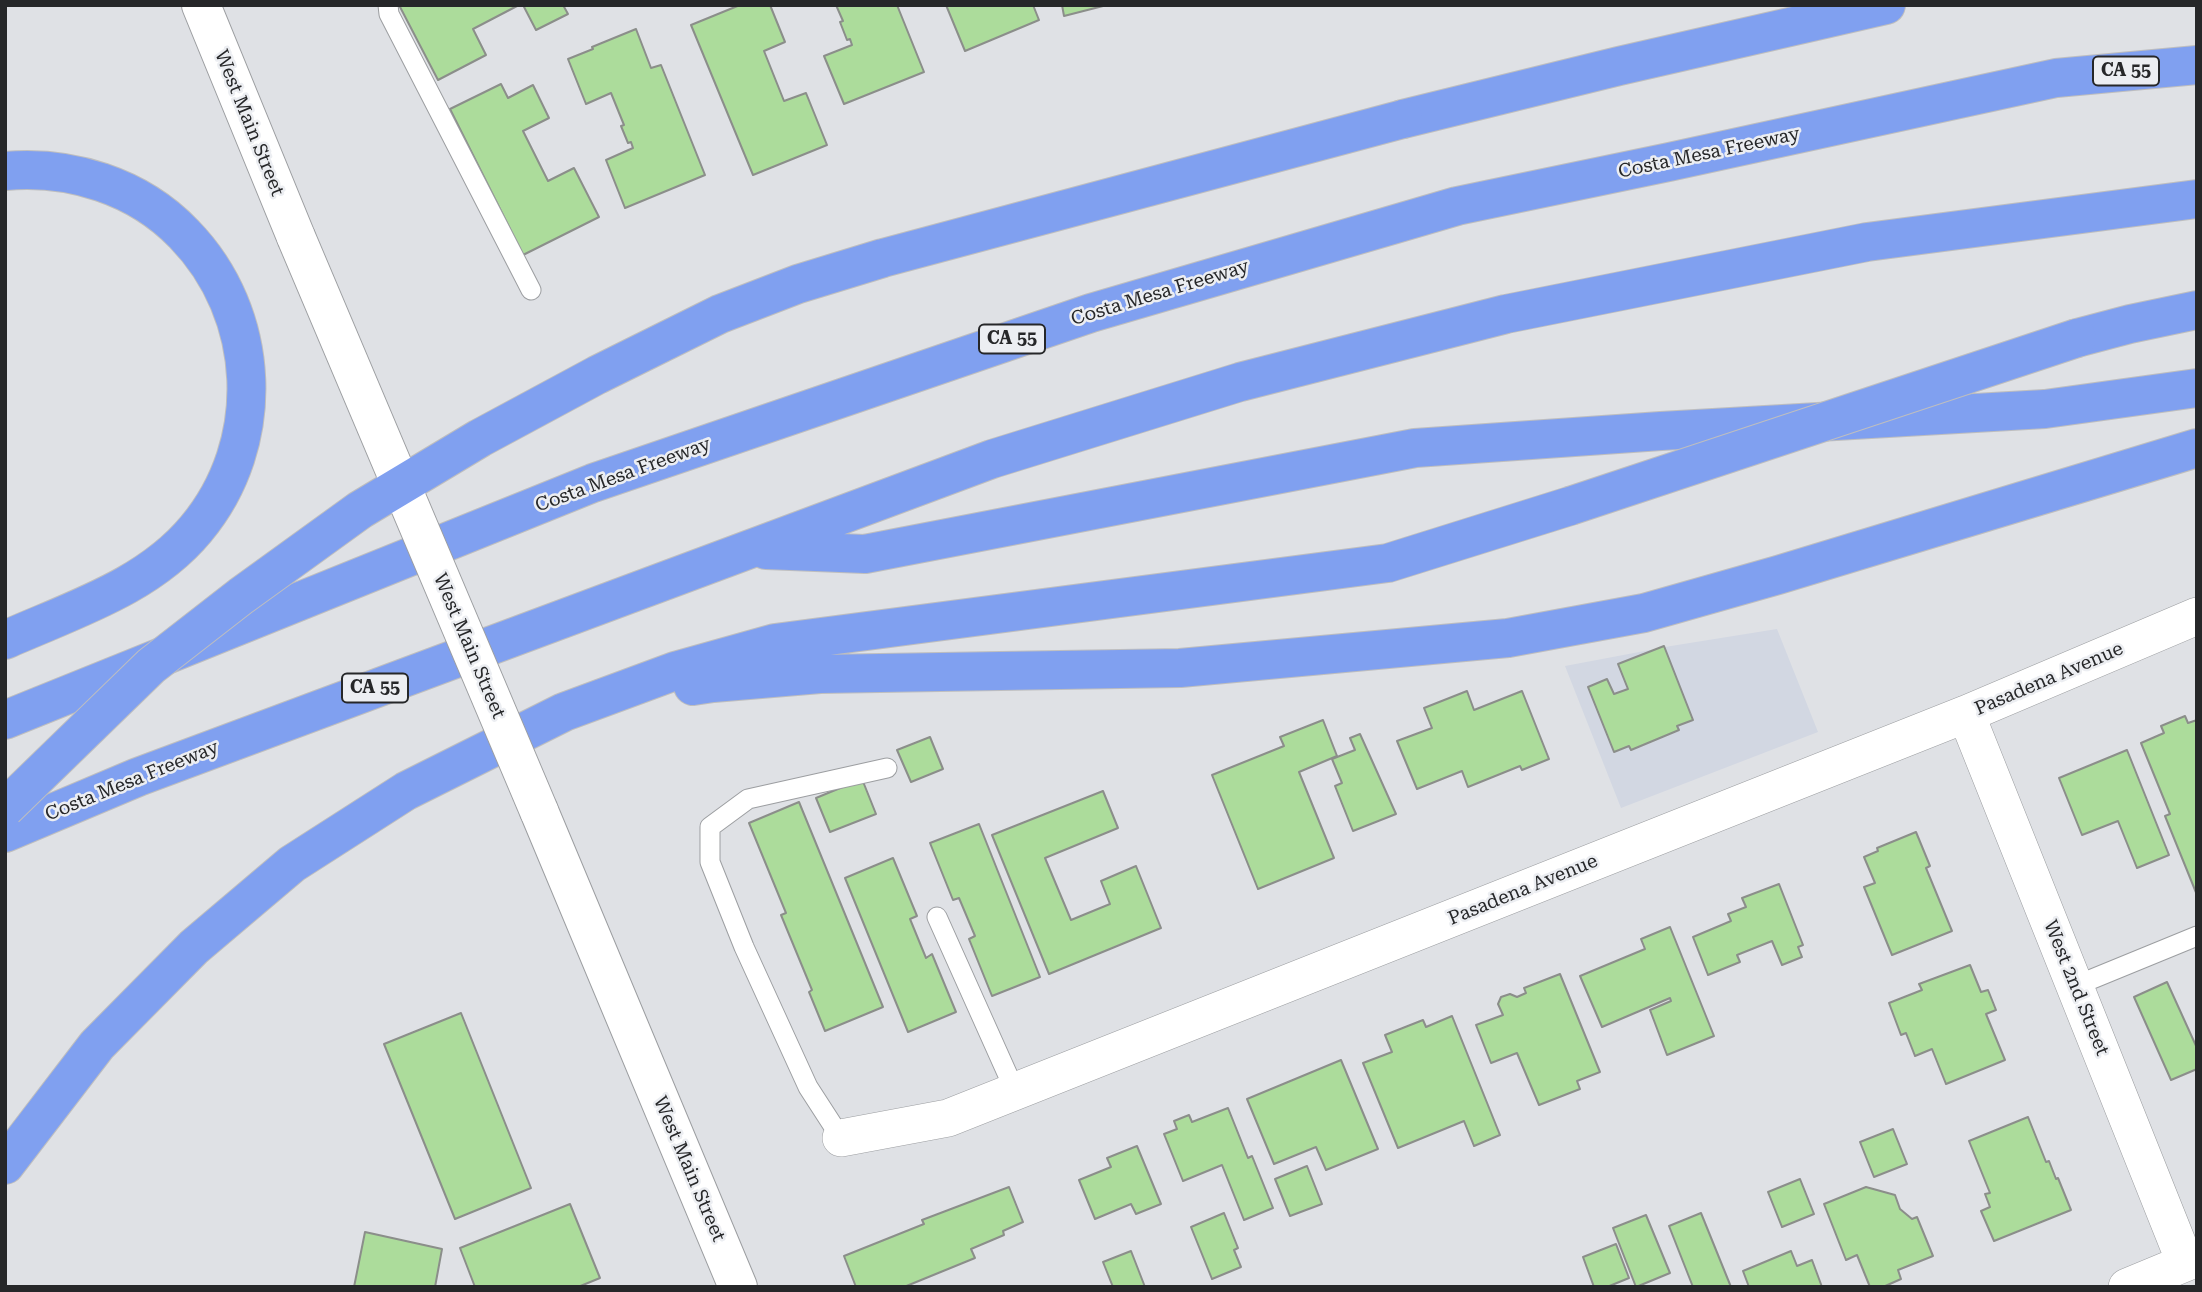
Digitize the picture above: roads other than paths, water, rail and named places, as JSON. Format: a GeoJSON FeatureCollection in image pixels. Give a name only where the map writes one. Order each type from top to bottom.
{"type":"FeatureCollection","features":[{"type":"Feature","properties":{"kind":"highway"},"geometry":{"type":"LineString","coordinates":[[5,808],[151,666],[241,596],[360,510],[492,432],[597,375],[720,314],[798,284],[883,258],[1403,118],[1886,5]]}},
{"type":"Feature","properties":{"kind":"highway"},"geometry":{"type":"LineString","coordinates":[[2056,78],[2197,51]]}},
{"type":"Feature","properties":{"kind":"highway","name":"Costa Mesa Freeway"},"geometry":{"type":"LineString","coordinates":[[5,720],[593,483],[1091,313],[1457,206],[1683,160],[2056,78],[2197,65]]}},
{"type":"Feature","properties":{"kind":"highway"},"geometry":{"type":"LineString","coordinates":[[5,171],[33,169],[60,172],[107,184],[138,198],[185,234],[216,277],[232,308],[242,341],[247,387],[244,427],[231,470],[198,527],[185,541],[148,573],[124,587],[5,640]]}},
{"type":"Feature","properties":{"kind":"highway","name":"Costa Mesa Freeway"},"geometry":{"type":"LineString","coordinates":[[5,833],[138,777],[992,459],[1227,386],[1506,314],[1867,242],[2197,199]]}},
{"type":"Feature","properties":{"kind":"highway"},"geometry":{"type":"LineString","coordinates":[[5,1165],[97,1045],[194,947],[292,864],[406,790],[564,712],[676,671],[775,643],[1388,563],[1570,506],[2077,338],[2197,310]]}},
{"type":"Feature","properties":{"kind":"highway"},"geometry":{"type":"LineString","coordinates":[[746,550],[865,554],[1415,448],[2045,409],[2197,388]]}},
{"type":"Feature","properties":{"kind":"highway"},"geometry":{"type":"LineString","coordinates":[[564,712],[712,683],[820,674],[1180,668],[1508,638],[1657,609],[2197,448]]}},
{"type":"Feature","properties":{"kind":"street","name":"West Main Street"},"geometry":{"type":"LineString","coordinates":[[201,5],[738,1287]]}},
{"type":"Feature","properties":{"kind":"street","name":"Pasadena Avenue"},"geometry":{"type":"LineString","coordinates":[[841,1138],[948,1118],[1966,714],[2197,616]]}},
{"type":"Feature","properties":{"kind":"street","name":"West 2nd Street"},"geometry":{"type":"LineString","coordinates":[[1966,714],[2075,986],[2191,1260]]}},
{"type":"Feature","properties":{"kind":"street"},"geometry":{"type":"LineString","coordinates":[[2127,1287],[2191,1260]]}},
{"type":"Feature","properties":{"kind":"lane"},"geometry":{"type":"LineString","coordinates":[[388,5],[389,15],[531,290]]}},
{"type":"Feature","properties":{"kind":"lane"},"geometry":{"type":"LineString","coordinates":[[841,1138],[808,1087],[744,947],[710,862],[710,827],[748,799],[887,768]]}},
{"type":"Feature","properties":{"kind":"lane"},"geometry":{"type":"LineString","coordinates":[[937,917],[1015,1091]]}},
{"type":"Feature","properties":{"kind":"lane"},"geometry":{"type":"LineString","coordinates":[[2075,986],[2197,936]]}}]}
